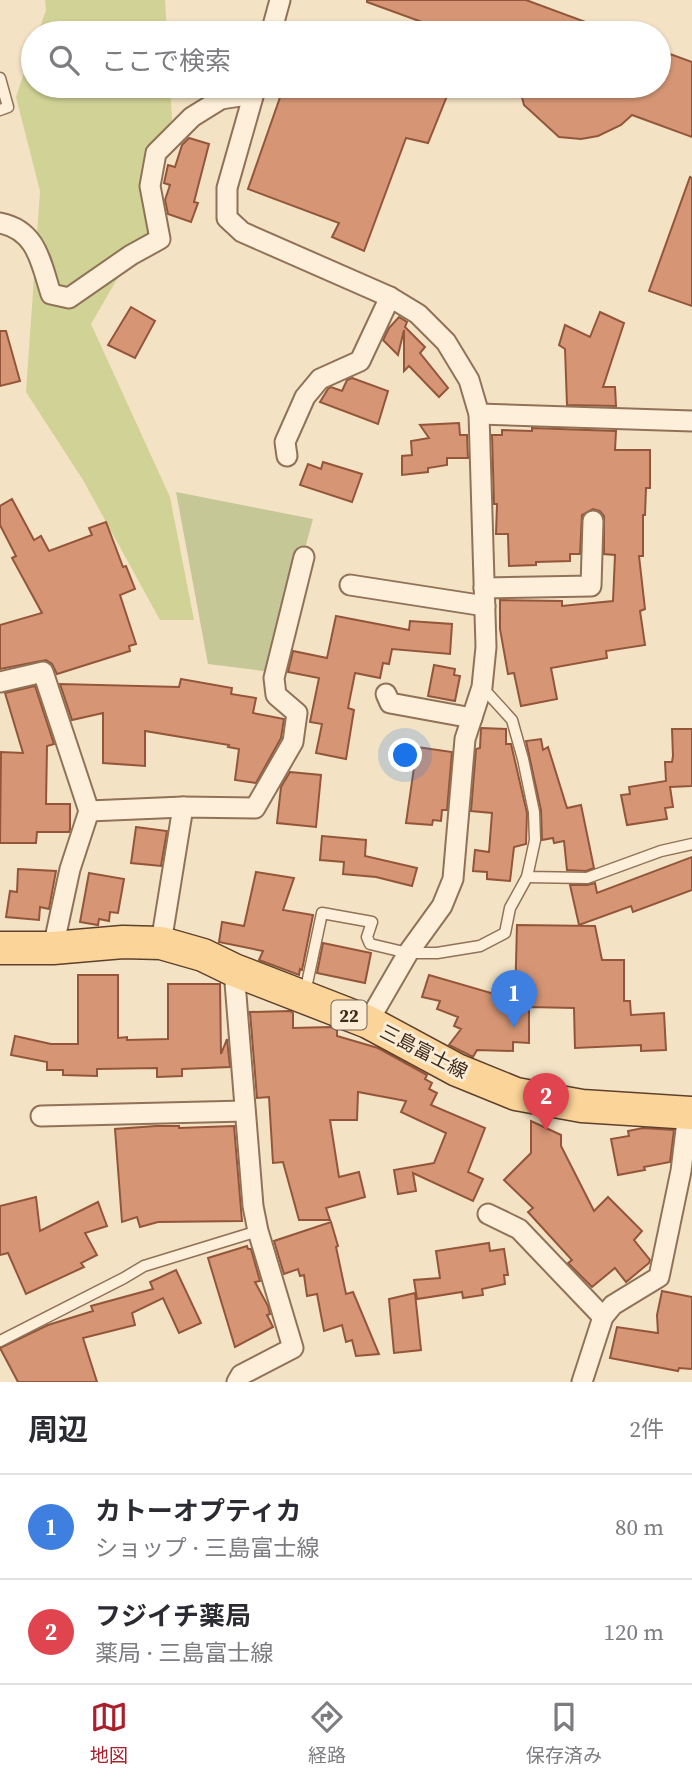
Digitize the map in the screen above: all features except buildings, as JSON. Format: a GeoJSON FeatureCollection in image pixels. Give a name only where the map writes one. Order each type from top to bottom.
{"type":"FeatureCollection","features":[{"type":"Feature","properties":{"kind":"main road","name":"三島富士線"},"geometry":{"type":"LineString","coordinates":[[0,948],[53,948],[123,942],[161,943],[203,955],[234,970],[368,1022],[457,1070],[516,1094],[582,1106],[690,1113]]}},
{"type":"Feature","properties":{"kind":"street"},"geometry":{"type":"LineString","coordinates":[[274,21],[280,0]]}},
{"type":"Feature","properties":{"kind":"street"},"geometry":{"type":"LineString","coordinates":[[0,223],[12,225],[28,236],[51,294],[69,298],[131,255],[160,239],[150,186],[156,153],[192,117],[225,98]]}},
{"type":"Feature","properties":{"kind":"street"},"geometry":{"type":"LineString","coordinates":[[253,98],[227,188],[227,218],[242,232],[390,297],[418,314],[446,342],[469,380],[479,414],[486,647],[482,687],[465,739],[453,879],[442,906],[408,953],[368,1022]]}},
{"type":"Feature","properties":{"kind":"street"},"geometry":{"type":"LineString","coordinates":[[287,456],[285,442],[305,397],[320,379],[360,360],[390,297]]}},
{"type":"Feature","properties":{"kind":"street"},"geometry":{"type":"LineString","coordinates":[[479,414],[692,421]]}},
{"type":"Feature","properties":{"kind":"street"},"geometry":{"type":"LineString","coordinates":[[350,585],[484,597],[591,586],[593,521]]}},
{"type":"Feature","properties":{"kind":"street"},"geometry":{"type":"LineString","coordinates":[[89,811],[183,807],[255,808],[293,742],[296,713],[276,695],[274,678],[304,557]]}},
{"type":"Feature","properties":{"kind":"street"},"geometry":{"type":"LineString","coordinates":[[0,682],[43,672],[89,811],[70,869],[53,948]]}},
{"type":"Feature","properties":{"kind":"street"},"geometry":{"type":"LineString","coordinates":[[386,694],[390,703],[472,718]]}},
{"type":"Feature","properties":{"kind":"street"},"geometry":{"type":"LineString","coordinates":[[161,943],[183,807]]}},
{"type":"Feature","properties":{"kind":"street"},"geometry":{"type":"LineString","coordinates":[[234,970],[253,1206],[293,1348],[241,1374],[237,1382]]}},
{"type":"Feature","properties":{"kind":"street"},"geometry":{"type":"LineString","coordinates":[[41,1116],[246,1111]]}},
{"type":"Feature","properties":{"kind":"street"},"geometry":{"type":"LineString","coordinates":[[582,1382],[603,1317],[613,1306],[659,1277],[690,1113]]}},
{"type":"Feature","properties":{"kind":"street"},"geometry":{"type":"LineString","coordinates":[[488,1214],[519,1229],[603,1317]]}},
{"type":"Feature","properties":{"kind":"lane"},"geometry":{"type":"LineString","coordinates":[[0,78],[8,107],[0,110]]}},
{"type":"Feature","properties":{"kind":"lane"},"geometry":{"type":"LineString","coordinates":[[304,997],[322,913],[372,922],[367,937],[370,944],[408,953],[437,953],[480,946],[505,933],[510,908],[527,877],[535,840],[534,811],[512,719],[482,687]]}},
{"type":"Feature","properties":{"kind":"lane"},"geometry":{"type":"LineString","coordinates":[[527,877],[587,878],[661,851],[692,844]]}},
{"type":"Feature","properties":{"kind":"lane"},"geometry":{"type":"LineString","coordinates":[[0,1341],[144,1266],[258,1231]]}},
{"type":"Feature","properties":{"kind":"green space"},"geometry":{"type":"Polygon","coordinates":[[[45,0],[165,0],[166,21],[42,21],[46,10],[45,0]]]}},
{"type":"Feature","properties":{"kind":"green space"},"geometry":{"type":"Polygon","coordinates":[[[21,82],[21,98],[171,98],[172,119],[148,174],[160,239],[131,255],[91,324],[170,497],[194,620],[160,620],[83,480],[26,392],[40,191],[16,97],[21,82]]]}},
{"type":"Feature","properties":{"kind":"green space"},"geometry":{"type":"Polygon","coordinates":[[[176,492],[313,519],[271,672],[208,664],[176,492]]]}},
{"type":"Feature","properties":{"kind":"place","name":"カトーオプティカ"},"geometry":{"type":"Point","coordinates":[514,1028]}},
{"type":"Feature","properties":{"kind":"place","name":"フジイチ薬局"},"geometry":{"type":"Point","coordinates":[546,1131]}}]}
